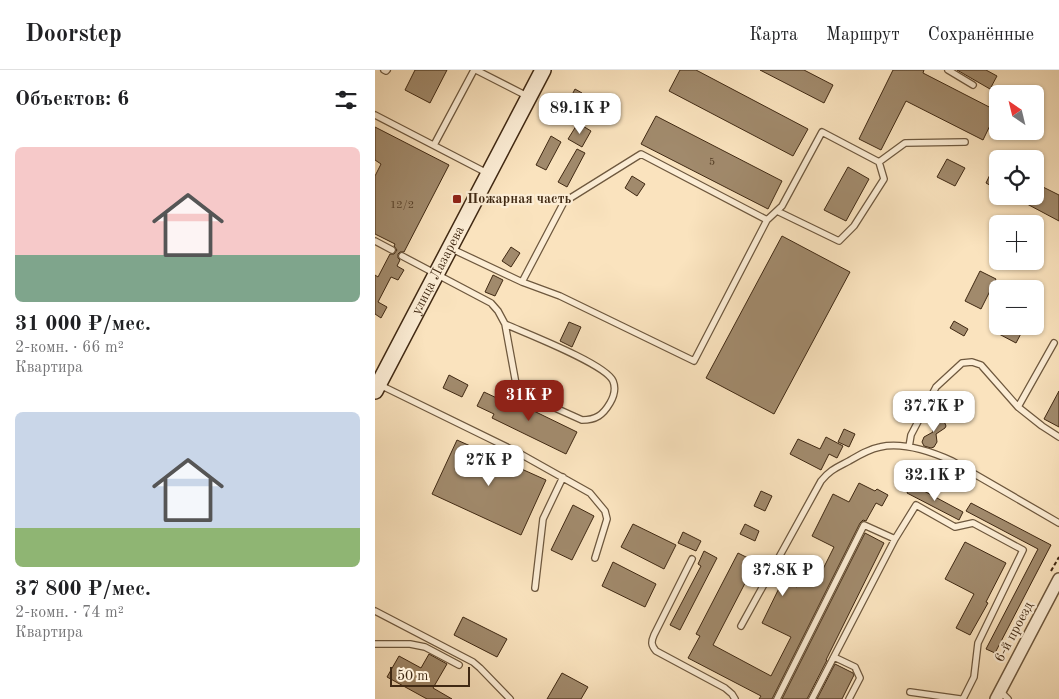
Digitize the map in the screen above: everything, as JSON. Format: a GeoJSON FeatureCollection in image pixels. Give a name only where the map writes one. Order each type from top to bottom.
{"type":"FeatureCollection","features":[{"type":"Feature","properties":{"kind":"main road","name":"улица Лазарева"},"geometry":{"type":"LineString","coordinates":[[377,387],[543,70]]}},
{"type":"Feature","properties":{"kind":"street","name":"6-й проезд"},"geometry":{"type":"LineString","coordinates":[[1001,696],[1059,579]]}},
{"type":"Feature","properties":{"kind":"lane"},"geometry":{"type":"LineString","coordinates":[[434,145],[475,70],[529,97]]}},
{"type":"Feature","properties":{"kind":"lane"},"geometry":{"type":"LineString","coordinates":[[948,70],[973,85]]}},
{"type":"Feature","properties":{"kind":"lane"},"geometry":{"type":"LineString","coordinates":[[375,115],[489,174]]}},
{"type":"Feature","properties":{"kind":"lane"},"geometry":{"type":"LineString","coordinates":[[450,248],[522,282],[560,296],[693,361],[767,220],[782,206],[821,132],[879,162],[884,179],[854,226],[839,241],[777,211]]}},
{"type":"Feature","properties":{"kind":"lane"},"geometry":{"type":"LineString","coordinates":[[879,162],[905,143],[965,142]]}},
{"type":"Feature","properties":{"kind":"lane"},"geometry":{"type":"LineString","coordinates":[[522,282],[564,202],[641,154],[767,220]]}},
{"type":"Feature","properties":{"kind":"lane"},"geometry":{"type":"LineString","coordinates":[[375,241],[392,250]]}},
{"type":"Feature","properties":{"kind":"lane"},"geometry":{"type":"LineString","coordinates":[[402,256],[491,303],[505,324],[516,384],[524,394],[582,420],[593,420],[599,416],[610,403],[615,390],[613,380],[603,370],[560,348],[505,324]]}},
{"type":"Feature","properties":{"kind":"lane"},"geometry":{"type":"LineString","coordinates":[[1018,407],[1054,343]]}},
{"type":"Feature","properties":{"kind":"lane"},"geometry":{"type":"LineString","coordinates":[[909,448],[911,435],[936,387],[962,364],[972,362],[981,365],[1018,407],[1059,437]]}},
{"type":"Feature","properties":{"kind":"lane"},"geometry":{"type":"LineString","coordinates":[[377,387],[517,452],[590,494],[605,510],[607,519],[595,558]]}},
{"type":"Feature","properties":{"kind":"lane"},"geometry":{"type":"LineString","coordinates":[[741,626],[821,481],[829,472],[866,451],[881,446],[894,445],[933,453],[952,461],[1059,523]]}},
{"type":"Feature","properties":{"kind":"lane"},"geometry":{"type":"LineString","coordinates":[[535,588],[543,519],[563,477]]}},
{"type":"Feature","properties":{"kind":"lane"},"geometry":{"type":"LineString","coordinates":[[812,699],[895,540],[916,505],[955,528],[973,523],[1023,550],[978,643],[974,677],[962,699],[910,692]]}},
{"type":"Feature","properties":{"kind":"lane"},"geometry":{"type":"LineString","coordinates":[[777,699],[864,525],[895,540]]}},
{"type":"Feature","properties":{"kind":"lane"},"geometry":{"type":"LineString","coordinates":[[692,559],[651,642],[656,651],[725,688],[735,699]]}},
{"type":"Feature","properties":{"kind":"lane"},"geometry":{"type":"LineString","coordinates":[[375,612],[473,662],[510,699]]}},
{"type":"Feature","properties":{"kind":"lane"},"geometry":{"type":"LineString","coordinates":[[375,644],[410,644],[425,647],[459,665]]}},
{"type":"Feature","properties":{"kind":"lane"},"geometry":{"type":"LineString","coordinates":[[834,657],[855,667],[859,678],[849,699]]}},
{"type":"Feature","properties":{"kind":"building"},"geometry":{"type":"Polygon","coordinates":[[[415,70],[447,70],[430,103],[405,90],[415,70]]]}},
{"type":"Feature","properties":{"kind":"building"},"geometry":{"type":"Polygon","coordinates":[[[680,70],[696,70],[808,129],[793,156],[669,91],[680,70]]]}},
{"type":"Feature","properties":{"kind":"building"},"geometry":{"type":"Polygon","coordinates":[[[760,70],[804,70],[833,85],[824,103],[760,70]]]}},
{"type":"Feature","properties":{"kind":"building"},"geometry":{"type":"Polygon","coordinates":[[[893,70],[924,70],[923,73],[989,107],[989,128],[983,140],[906,101],[881,150],[859,139],[893,70]]]}},
{"type":"Feature","properties":{"kind":"building"},"geometry":{"type":"Polygon","coordinates":[[[957,70],[986,70],[997,76],[992,85],[989,85],[989,88],[957,70]]]}},
{"type":"Feature","properties":{"kind":"building"},"geometry":{"type":"Polygon","coordinates":[[[575,89],[582,93],[566,124],[559,120],[575,89]]]}},
{"type":"Feature","properties":{"kind":"building"},"geometry":{"type":"Polygon","coordinates":[[[656,116],[782,181],[768,209],[641,144],[656,116]]]}},
{"type":"Feature","properties":{"kind":"building"},"geometry":{"type":"Polygon","coordinates":[[[578,123],[591,131],[582,147],[568,139],[578,123]]]}},
{"type":"Feature","properties":{"kind":"building"},"geometry":{"type":"Polygon","coordinates":[[[375,127],[449,165],[404,252],[398,254],[400,260],[397,266],[404,270],[398,280],[391,277],[378,302],[387,307],[381,318],[375,314],[375,275],[378,277],[390,254],[394,254],[397,250],[394,246],[395,244],[375,234],[375,176],[381,164],[375,160],[375,127]]]}},
{"type":"Feature","properties":{"kind":"building"},"geometry":{"type":"Polygon","coordinates":[[[551,136],[561,142],[546,170],[536,165],[551,136]]]}},
{"type":"Feature","properties":{"kind":"building"},"geometry":{"type":"Polygon","coordinates":[[[577,149],[585,153],[567,187],[558,182],[577,149]]]}},
{"type":"Feature","properties":{"kind":"building"},"geometry":{"type":"Polygon","coordinates":[[[947,159],[965,168],[955,186],[937,177],[947,159]]]}},
{"type":"Feature","properties":{"kind":"building"},"geometry":{"type":"Polygon","coordinates":[[[848,167],[869,179],[846,221],[824,210],[848,167]]]}},
{"type":"Feature","properties":{"kind":"building"},"geometry":{"type":"Polygon","coordinates":[[[632,176],[645,184],[637,196],[625,188],[632,176]]]}},
{"type":"Feature","properties":{"kind":"building"},"geometry":{"type":"Polygon","coordinates":[[[1044,188],[1059,195],[1059,221],[1029,205],[1044,205],[1044,188]]]}},
{"type":"Feature","properties":{"kind":"building"},"geometry":{"type":"Polygon","coordinates":[[[782,236],[850,272],[774,414],[706,378],[782,236]]]}},
{"type":"Feature","properties":{"kind":"building"},"geometry":{"type":"Polygon","coordinates":[[[511,247],[520,253],[511,267],[502,261],[511,247]]]}},
{"type":"Feature","properties":{"kind":"building"},"geometry":{"type":"Polygon","coordinates":[[[980,271],[996,279],[989,280],[989,293],[981,309],[965,301],[980,271]]]}},
{"type":"Feature","properties":{"kind":"building"},"geometry":{"type":"Polygon","coordinates":[[[493,275],[503,280],[495,296],[485,292],[493,275]]]}},
{"type":"Feature","properties":{"kind":"building"},"geometry":{"type":"Polygon","coordinates":[[[954,321],[968,329],[964,336],[950,328],[954,321]]]}},
{"type":"Feature","properties":{"kind":"building"},"geometry":{"type":"Polygon","coordinates":[[[569,322],[581,327],[572,347],[560,341],[569,322]]]}},
{"type":"Feature","properties":{"kind":"building"},"geometry":{"type":"Polygon","coordinates":[[[1001,335],[1020,335],[1016,343],[1001,335]]]}},
{"type":"Feature","properties":{"kind":"building"},"geometry":{"type":"Polygon","coordinates":[[[449,375],[468,385],[462,397],[443,388],[449,375]]]}},
{"type":"Feature","properties":{"kind":"building"},"geometry":{"type":"Polygon","coordinates":[[[1059,391],[1059,427],[1044,419],[1059,391]]]}},
{"type":"Feature","properties":{"kind":"building"},"geometry":{"type":"Polygon","coordinates":[[[484,392],[501,400],[503,396],[577,432],[566,454],[492,418],[494,414],[477,406],[484,392]]]}},
{"type":"Feature","properties":{"kind":"building"},"geometry":{"type":"Polygon","coordinates":[[[939,418],[944,421],[945,428],[936,434],[937,442],[934,447],[924,446],[922,442],[924,437],[933,432],[932,422],[939,418]]]}},
{"type":"Feature","properties":{"kind":"building"},"geometry":{"type":"Polygon","coordinates":[[[844,429],[855,434],[849,447],[838,442],[844,429]]]}},
{"type":"Feature","properties":{"kind":"building"},"geometry":{"type":"Polygon","coordinates":[[[826,437],[843,446],[837,458],[829,454],[821,470],[790,454],[798,439],[820,449],[826,437]]]}},
{"type":"Feature","properties":{"kind":"building"},"geometry":{"type":"Polygon","coordinates":[[[457,440],[546,480],[521,535],[432,494],[457,440]]]}},
{"type":"Feature","properties":{"kind":"building"},"geometry":{"type":"Polygon","coordinates":[[[859,483],[888,495],[882,506],[876,503],[866,521],[863,520],[860,523],[772,699],[759,699],[761,696],[688,658],[700,636],[696,634],[738,553],[756,562],[713,645],[771,676],[791,637],[762,623],[783,580],[797,587],[809,564],[822,571],[834,547],[812,536],[833,494],[849,502],[859,483]]]}},
{"type":"Feature","properties":{"kind":"building"},"geometry":{"type":"Polygon","coordinates":[[[911,484],[963,512],[959,520],[907,493],[911,484]]]}},
{"type":"Feature","properties":{"kind":"building"},"geometry":{"type":"Polygon","coordinates":[[[761,491],[772,496],[765,511],[754,506],[761,491]]]}},
{"type":"Feature","properties":{"kind":"building"},"geometry":{"type":"Polygon","coordinates":[[[971,503],[1051,545],[995,653],[986,649],[1038,549],[966,511],[971,503]]]}},
{"type":"Feature","properties":{"kind":"building"},"geometry":{"type":"Polygon","coordinates":[[[573,505],[594,516],[572,560],[551,550],[573,505]]]}},
{"type":"Feature","properties":{"kind":"building"},"geometry":{"type":"Polygon","coordinates":[[[633,524],[676,545],[664,569],[621,547],[633,524]]]}},
{"type":"Feature","properties":{"kind":"building"},"geometry":{"type":"Polygon","coordinates":[[[745,524],[759,531],[755,541],[740,534],[745,524]]]}},
{"type":"Feature","properties":{"kind":"building"},"geometry":{"type":"Polygon","coordinates":[[[683,532],[701,541],[696,551],[678,543],[683,532]]]}},
{"type":"Feature","properties":{"kind":"building"},"geometry":{"type":"Polygon","coordinates":[[[865,533],[884,543],[827,660],[807,699],[782,699],[865,533]]]}},
{"type":"Feature","properties":{"kind":"building"},"geometry":{"type":"Polygon","coordinates":[[[965,542],[1006,563],[986,602],[988,603],[970,635],[956,628],[974,594],[945,579],[965,542]]]}},
{"type":"Feature","properties":{"kind":"building"},"geometry":{"type":"Polygon","coordinates":[[[704,551],[717,558],[680,630],[670,625],[701,566],[698,564],[704,551]]]}},
{"type":"Feature","properties":{"kind":"building"},"geometry":{"type":"Polygon","coordinates":[[[613,562],[656,584],[645,607],[602,586],[613,562]]]}},
{"type":"Feature","properties":{"kind":"building"},"geometry":{"type":"Polygon","coordinates":[[[463,617],[507,639],[497,657],[454,635],[463,617]]]}},
{"type":"Feature","properties":{"kind":"building"},"geometry":{"type":"Polygon","coordinates":[[[429,654],[447,664],[433,688],[452,699],[427,699],[387,677],[399,656],[421,668],[429,654]]]}},
{"type":"Feature","properties":{"kind":"building"},"geometry":{"type":"Polygon","coordinates":[[[835,664],[854,675],[842,699],[817,699],[835,664]]]}},
{"type":"Feature","properties":{"kind":"building"},"geometry":{"type":"Polygon","coordinates":[[[562,673],[588,687],[581,699],[547,699],[562,673]]]}},
{"type":"Feature","properties":{"kind":"place","name":"Пожарная часть"},"geometry":{"type":"Point","coordinates":[457,199]}}]}
